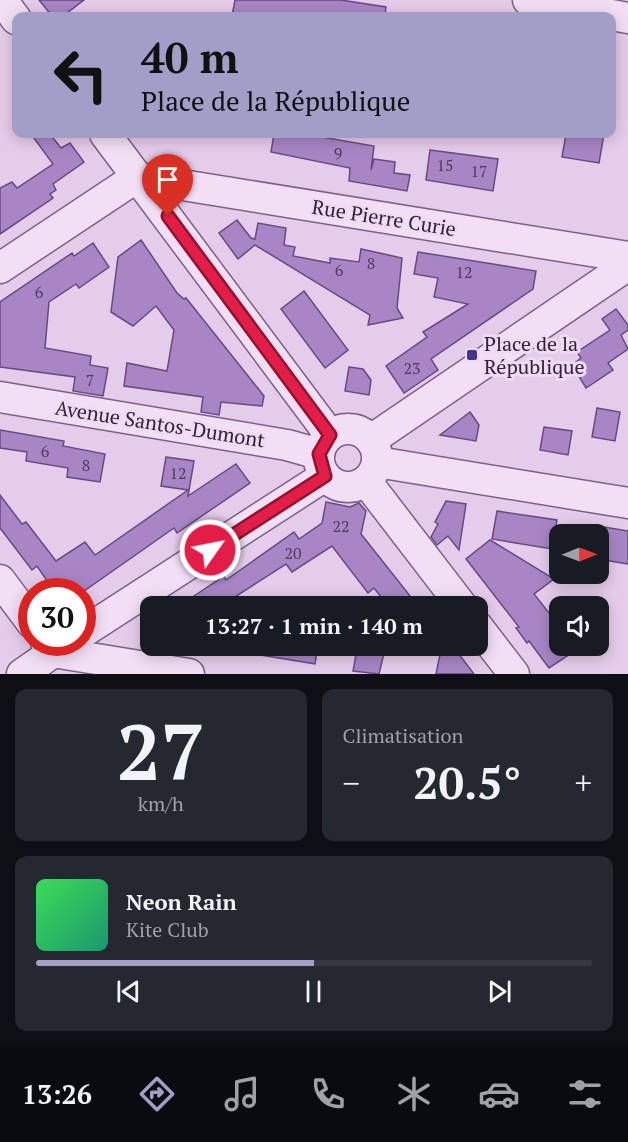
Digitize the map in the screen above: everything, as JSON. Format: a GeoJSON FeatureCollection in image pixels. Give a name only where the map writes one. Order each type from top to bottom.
{"type":"FeatureCollection","features":[{"type":"Feature","properties":{"kind":"street"},"geometry":{"type":"LineString","coordinates":[[2,0],[12,14]]}},
{"type":"Feature","properties":{"kind":"street"},"geometry":{"type":"LineString","coordinates":[[528,0],[595,12]]}},
{"type":"Feature","properties":{"kind":"street"},"geometry":{"type":"LineString","coordinates":[[108,138],[139,178],[325,455],[340,486],[349,487],[371,461],[628,266]]}},
{"type":"Feature","properties":{"kind":"street"},"geometry":{"type":"LineString","coordinates":[[0,268],[139,178]]}},
{"type":"Feature","properties":{"kind":"street","name":"Rue Pierre Curie"},"geometry":{"type":"LineString","coordinates":[[139,178],[628,257]]}},
{"type":"Feature","properties":{"kind":"street","name":"Avenue Santos-Dumont"},"geometry":{"type":"LineString","coordinates":[[0,397],[286,445],[325,455]]}},
{"type":"Feature","properties":{"kind":"street"},"geometry":{"type":"LineString","coordinates":[[96,623],[325,455],[347,429],[364,434],[371,461],[456,596]]}},
{"type":"Feature","properties":{"kind":"street"},"geometry":{"type":"LineString","coordinates":[[371,461],[628,503]]}},
{"type":"Feature","properties":{"kind":"street"},"geometry":{"type":"LineString","coordinates":[[0,580],[18,604]]}},
{"type":"Feature","properties":{"kind":"street"},"geometry":{"type":"LineString","coordinates":[[488,640],[514,674]]}},
{"type":"Feature","properties":{"kind":"street"},"geometry":{"type":"LineString","coordinates":[[96,654],[189,674]]}},
{"type":"Feature","properties":{"kind":"street"},"geometry":{"type":"LineString","coordinates":[[22,674],[43,656]]}},
{"type":"Feature","properties":{"kind":"building"},"geometry":{"type":"Polygon","coordinates":[[[39,0],[84,0],[68,12],[49,12],[39,0]]]}},
{"type":"Feature","properties":{"kind":"building"},"geometry":{"type":"Polygon","coordinates":[[[235,0],[341,0],[386,7],[385,12],[233,12],[235,0]]]}},
{"type":"Feature","properties":{"kind":"building"},"geometry":{"type":"Polygon","coordinates":[[[34,138],[53,138],[61,148],[70,143],[84,162],[53,184],[56,190],[50,194],[53,198],[0,234],[0,188],[12,182],[17,188],[53,164],[34,138]]]}},
{"type":"Feature","properties":{"kind":"building"},"geometry":{"type":"Polygon","coordinates":[[[273,138],[328,138],[374,146],[371,170],[374,159],[395,162],[394,173],[410,175],[407,191],[349,181],[350,168],[271,152],[273,138]]]}},
{"type":"Feature","properties":{"kind":"building"},"geometry":{"type":"Polygon","coordinates":[[[565,138],[603,138],[599,163],[562,157],[565,138]]]}},
{"type":"Feature","properties":{"kind":"building"},"geometry":{"type":"Polygon","coordinates":[[[430,150],[498,159],[493,191],[426,180],[430,150]]]}},
{"type":"Feature","properties":{"kind":"building"},"geometry":{"type":"Polygon","coordinates":[[[237,220],[251,238],[255,239],[258,223],[286,228],[284,245],[295,247],[293,256],[330,263],[330,258],[359,262],[361,249],[402,258],[397,308],[403,318],[368,325],[370,315],[255,245],[238,259],[219,233],[237,220]]]}},
{"type":"Feature","properties":{"kind":"building"},"geometry":{"type":"Polygon","coordinates":[[[141,240],[177,293],[184,299],[186,298],[264,396],[262,406],[221,402],[219,415],[201,412],[203,397],[124,386],[127,363],[167,371],[174,330],[156,306],[133,326],[111,312],[118,257],[141,240]]]}},
{"type":"Feature","properties":{"kind":"building"},"geometry":{"type":"Polygon","coordinates":[[[93,243],[109,267],[79,288],[76,284],[49,302],[45,348],[91,356],[90,365],[108,368],[103,396],[73,391],[75,377],[0,367],[0,302],[72,253],[74,256],[93,243]]]}},
{"type":"Feature","properties":{"kind":"building"},"geometry":{"type":"Polygon","coordinates":[[[418,252],[536,271],[533,289],[431,359],[438,370],[404,393],[386,366],[427,337],[423,332],[468,304],[434,297],[438,278],[414,274],[418,252]]]}},
{"type":"Feature","properties":{"kind":"building"},"geometry":{"type":"Polygon","coordinates":[[[304,291],[348,350],[325,368],[281,309],[304,291]]]}},
{"type":"Feature","properties":{"kind":"building"},"geometry":{"type":"Polygon","coordinates":[[[616,309],[628,325],[628,330],[621,335],[628,349],[608,363],[613,370],[586,388],[572,365],[581,358],[577,352],[610,330],[602,319],[616,309]]]}},
{"type":"Feature","properties":{"kind":"building"},"geometry":{"type":"Polygon","coordinates":[[[349,367],[363,369],[371,380],[369,395],[345,391],[349,367]]]}},
{"type":"Feature","properties":{"kind":"building"},"geometry":{"type":"Polygon","coordinates":[[[597,408],[620,412],[615,441],[592,437],[597,408]]]}},
{"type":"Feature","properties":{"kind":"building"},"geometry":{"type":"Polygon","coordinates":[[[470,412],[479,425],[476,441],[440,435],[470,412]]]}},
{"type":"Feature","properties":{"kind":"building"},"geometry":{"type":"Polygon","coordinates":[[[544,427],[572,431],[568,455],[540,450],[544,427]]]}},
{"type":"Feature","properties":{"kind":"building"},"geometry":{"type":"Polygon","coordinates":[[[0,430],[64,441],[63,446],[105,454],[100,482],[67,477],[68,468],[26,461],[27,452],[0,448],[0,430]]]}},
{"type":"Feature","properties":{"kind":"building"},"geometry":{"type":"Polygon","coordinates":[[[166,457],[194,461],[188,496],[236,464],[250,483],[177,533],[174,528],[96,583],[96,578],[45,578],[37,566],[32,570],[0,528],[0,495],[22,524],[26,522],[56,561],[85,542],[95,555],[188,490],[161,486],[166,457]]]}},
{"type":"Feature","properties":{"kind":"building"},"geometry":{"type":"Polygon","coordinates":[[[446,501],[466,504],[459,550],[448,536],[437,545],[431,537],[438,524],[435,522],[446,501]]]}},
{"type":"Feature","properties":{"kind":"building"},"geometry":{"type":"Polygon","coordinates":[[[326,502],[350,507],[359,503],[366,511],[361,534],[410,596],[380,596],[374,588],[368,593],[332,546],[292,572],[286,564],[236,596],[194,596],[224,576],[226,580],[294,532],[299,539],[322,523],[326,502]]]}},
{"type":"Feature","properties":{"kind":"building"},"geometry":{"type":"Polygon","coordinates":[[[497,511],[557,520],[556,524],[549,524],[549,548],[492,539],[497,511]]]}},
{"type":"Feature","properties":{"kind":"building"},"geometry":{"type":"Polygon","coordinates":[[[609,528],[628,531],[628,564],[609,561],[609,528]]]}},
{"type":"Feature","properties":{"kind":"building"},"geometry":{"type":"Polygon","coordinates":[[[490,540],[549,576],[549,583],[534,594],[549,613],[549,656],[567,656],[549,668],[529,641],[527,643],[516,628],[519,627],[466,559],[490,540]]]}},
{"type":"Feature","properties":{"kind":"building"},"geometry":{"type":"Polygon","coordinates":[[[266,656],[316,656],[315,664],[266,656]]]}},
{"type":"Feature","properties":{"kind":"building"},"geometry":{"type":"Polygon","coordinates":[[[356,656],[383,656],[379,674],[353,671],[356,656]]]}},
{"type":"Feature","properties":{"kind":"building"},"geometry":{"type":"Polygon","coordinates":[[[440,656],[460,656],[474,674],[436,674],[440,656]]]}},
{"type":"Feature","properties":{"kind":"place","name":"Place de la République"},"geometry":{"type":"Point","coordinates":[472,355]}},
{"type":"Feature","properties":{"kind":"route"},"geometry":{"type":"LineString","coordinates":[[168,216],[330,435],[325,440],[319,454],[319,462],[325,476],[210,550]]}}]}
